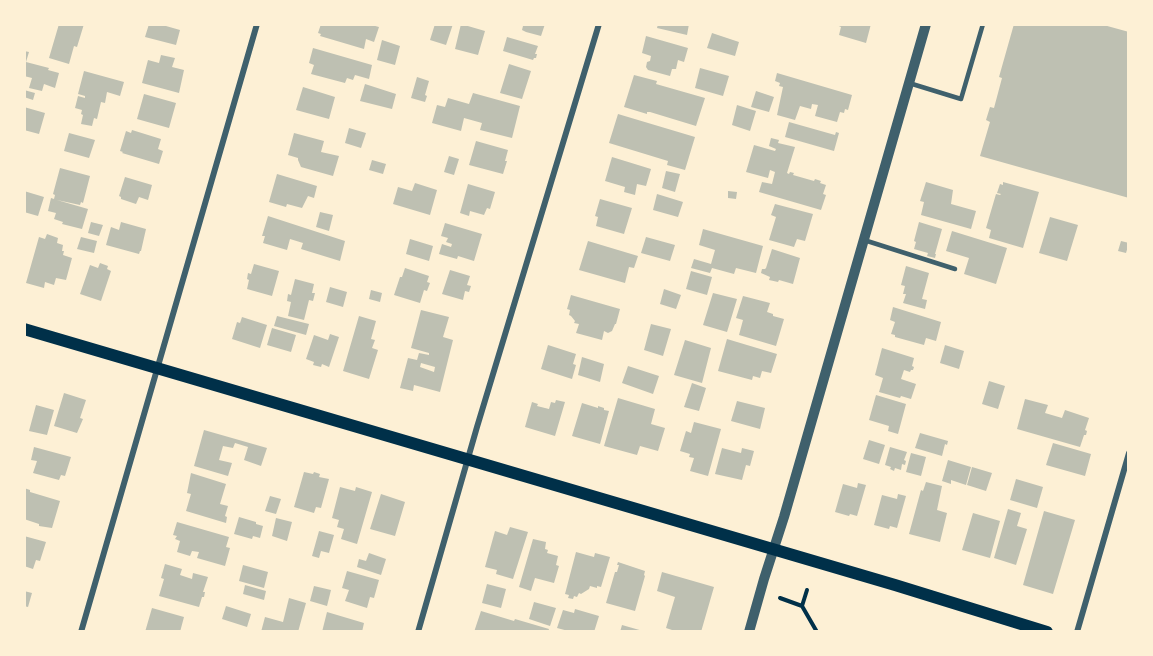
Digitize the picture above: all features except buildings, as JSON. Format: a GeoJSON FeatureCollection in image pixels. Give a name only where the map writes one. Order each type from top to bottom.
{"type":"FeatureCollection","features":[{"type":"Feature","properties":{"kind":"main road"},"geometry":{"type":"LineString","coordinates":[[24,329],[895,585],[1047,632]]}},
{"type":"Feature","properties":{"kind":"street"},"geometry":{"type":"LineString","coordinates":[[81,632],[257,24]]}},
{"type":"Feature","properties":{"kind":"street"},"geometry":{"type":"LineString","coordinates":[[418,632],[598,24]]}},
{"type":"Feature","properties":{"kind":"street"},"geometry":{"type":"LineString","coordinates":[[749,632],[926,24]]}},
{"type":"Feature","properties":{"kind":"street"},"geometry":{"type":"LineString","coordinates":[[1077,632],[1129,453]]}},
{"type":"Feature","properties":{"kind":"lane"},"geometry":{"type":"LineString","coordinates":[[909,83],[961,99],[983,24]]}},
{"type":"Feature","properties":{"kind":"lane"},"geometry":{"type":"LineString","coordinates":[[864,240],[955,269]]}},
{"type":"Feature","properties":{"kind":"path"},"geometry":{"type":"LineString","coordinates":[[802,606],[807,591]]}},
{"type":"Feature","properties":{"kind":"path"},"geometry":{"type":"LineString","coordinates":[[780,598],[802,606],[818,632]]}}]}
